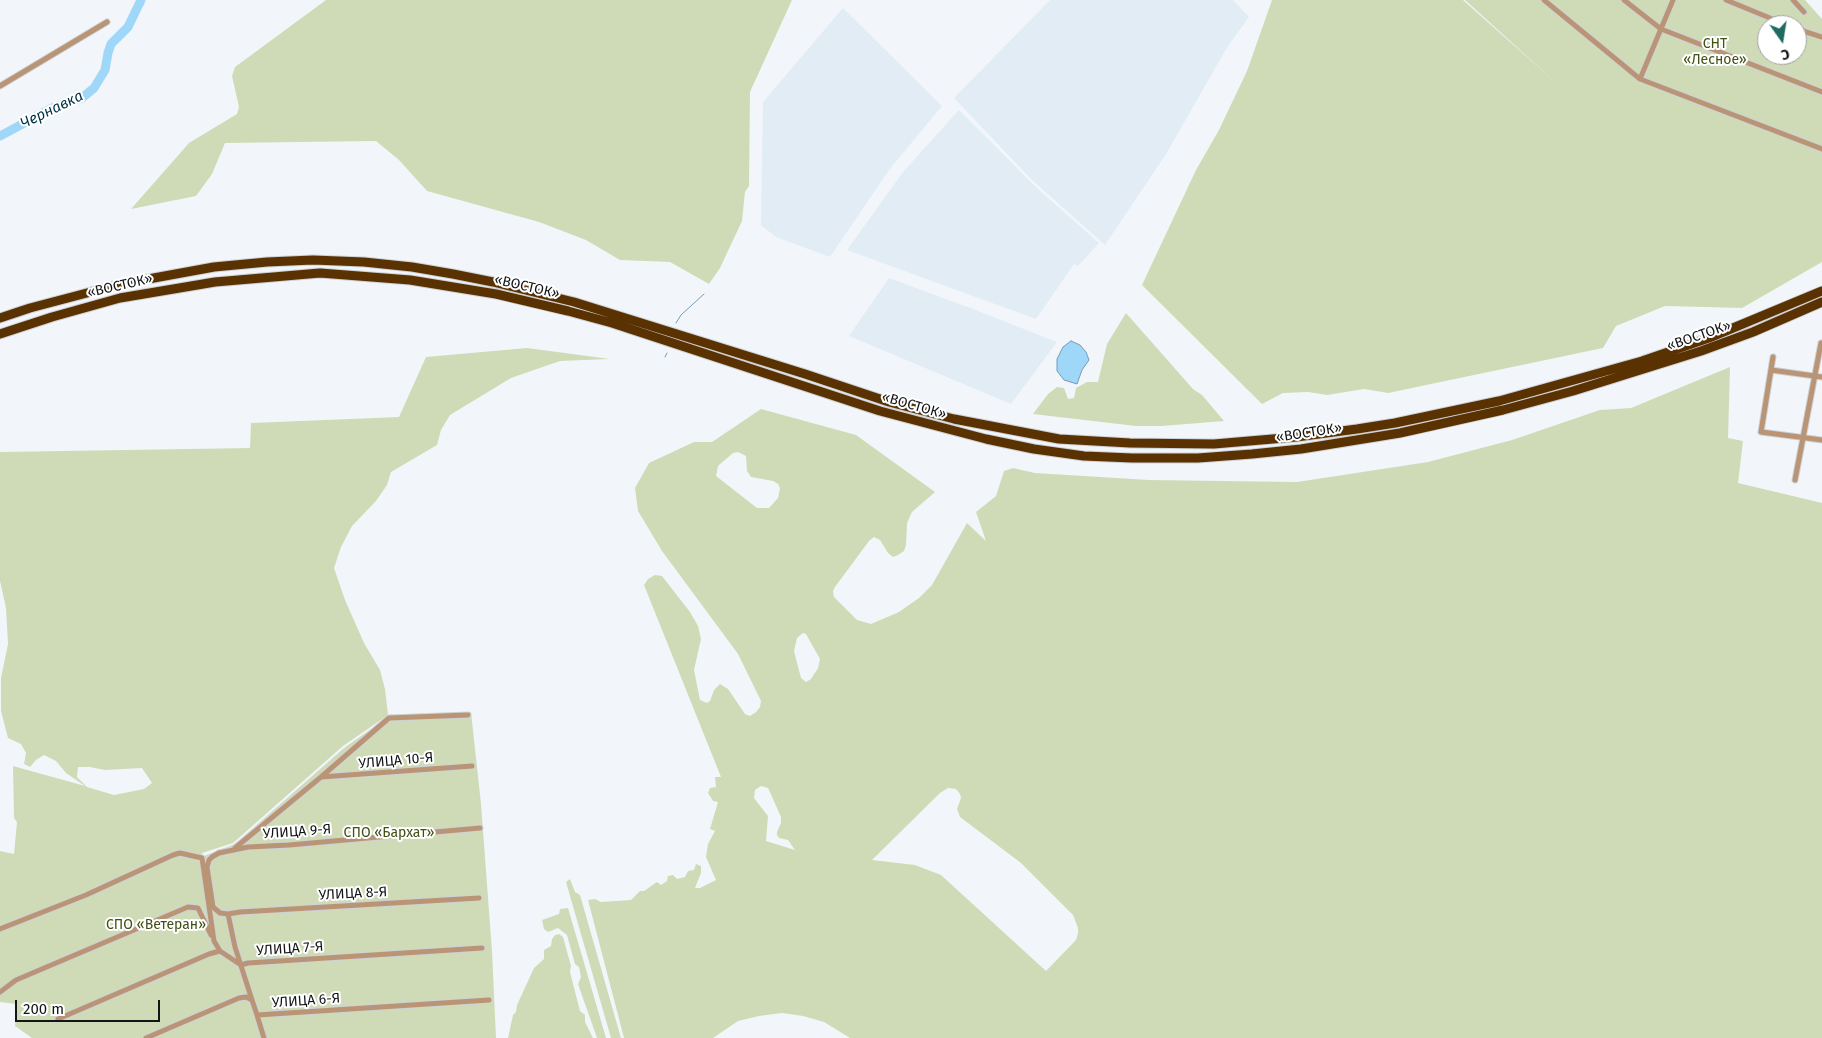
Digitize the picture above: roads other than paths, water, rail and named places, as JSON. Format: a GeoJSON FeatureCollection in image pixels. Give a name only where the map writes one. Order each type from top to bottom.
{"type":"FeatureCollection","features":[{"type":"Feature","properties":{"kind":"highway","name":"«ВОСТОК»"},"geometry":{"type":"LineString","coordinates":[[0,318],[93,291],[166,275],[205,269],[267,262],[313,260],[364,262],[412,267],[461,276],[574,302],[890,402],[954,419],[1059,439],[1130,443],[1214,444],[1296,437],[1357,429],[1499,401],[1642,361],[1701,341],[1822,291]]}},
{"type":"Feature","properties":{"kind":"highway","name":"«ВОСТОК»"},"geometry":{"type":"LineString","coordinates":[[0,334],[52,316],[120,298],[215,282],[320,273],[410,280],[496,294],[586,316],[880,411],[1005,443],[1084,456],[1198,458],[1301,449],[1400,433],[1503,410],[1573,391],[1691,354],[1753,332],[1822,302]]}},
{"type":"Feature","properties":{"kind":"street"},"geometry":{"type":"LineString","coordinates":[[1544,0],[1640,79],[1822,150]]}},
{"type":"Feature","properties":{"kind":"street"},"geometry":{"type":"LineString","coordinates":[[1624,0],[1661,29],[1822,92]]}},
{"type":"Feature","properties":{"kind":"street"},"geometry":{"type":"LineString","coordinates":[[1640,79],[1673,0]]}},
{"type":"Feature","properties":{"kind":"street"},"geometry":{"type":"LineString","coordinates":[[1726,0],[1763,15]]}},
{"type":"Feature","properties":{"kind":"street"},"geometry":{"type":"LineString","coordinates":[[1793,0],[1804,12]]}},
{"type":"Feature","properties":{"kind":"street"},"geometry":{"type":"LineString","coordinates":[[0,86],[107,22]]}},
{"type":"Feature","properties":{"kind":"street"},"geometry":{"type":"LineString","coordinates":[[1807,32],[1822,37]]}},
{"type":"Feature","properties":{"kind":"street"},"geometry":{"type":"LineString","coordinates":[[1795,480],[1821,343]]}},
{"type":"Feature","properties":{"kind":"street"},"geometry":{"type":"LineString","coordinates":[[1773,358],[1760,432],[1822,440]]}},
{"type":"Feature","properties":{"kind":"street"},"geometry":{"type":"LineString","coordinates":[[1771,370],[1822,377]]}},
{"type":"Feature","properties":{"kind":"street"},"geometry":{"type":"LineString","coordinates":[[235,848],[389,718],[468,714]]}},
{"type":"Feature","properties":{"kind":"street","name":"УЛИЦА 10-Я"},"geometry":{"type":"LineString","coordinates":[[321,777],[472,766]]}},
{"type":"Feature","properties":{"kind":"street","name":"УЛИЦА 9-Я"},"geometry":{"type":"LineString","coordinates":[[228,914],[220,914],[213,907],[207,867],[209,860],[219,852],[235,848],[480,828]]}},
{"type":"Feature","properties":{"kind":"street"},"geometry":{"type":"LineString","coordinates":[[0,929],[86,895],[173,855],[188,854],[202,858],[214,942]]}},
{"type":"Feature","properties":{"kind":"street","name":"УЛИЦА 8-Я"},"geometry":{"type":"LineString","coordinates":[[228,914],[479,898]]}},
{"type":"Feature","properties":{"kind":"street"},"geometry":{"type":"LineString","coordinates":[[0,992],[16,980],[188,907],[198,908],[220,951],[58,1019]]}},
{"type":"Feature","properties":{"kind":"street"},"geometry":{"type":"LineString","coordinates":[[228,914],[235,948],[252,1000]]}},
{"type":"Feature","properties":{"kind":"street","name":"УЛИЦА 7-Я"},"geometry":{"type":"LineString","coordinates":[[220,951],[241,965],[258,962],[482,948]]}},
{"type":"Feature","properties":{"kind":"street","name":"УЛИЦА 6-Я"},"geometry":{"type":"LineString","coordinates":[[146,1038],[231,1000],[246,997],[252,1000],[257,1015],[489,1000]]}},
{"type":"Feature","properties":{"kind":"street"},"geometry":{"type":"LineString","coordinates":[[257,1015],[264,1038]]}},
{"type":"Feature","properties":{"kind":"water"},"geometry":{"type":"Polygon","coordinates":[[[1071,341],[1080,345],[1086,352],[1089,360],[1082,370],[1077,384],[1064,380],[1057,371],[1057,359],[1063,347],[1071,341]]]}},
{"type":"Feature","properties":{"kind":"waterway","name":"Чернавка"},"geometry":{"type":"LineString","coordinates":[[0,136],[52,108],[82,98],[94,88],[105,70],[111,44],[128,27],[141,0]]}},
{"type":"Feature","properties":{"kind":"waterway"},"geometry":{"type":"LineString","coordinates":[[676,323],[681,315],[704,294]]}},
{"type":"Feature","properties":{"kind":"waterway"},"geometry":{"type":"LineString","coordinates":[[665,357],[667,353]]}},
{"type":"Feature","properties":{"kind":"park label","name":"СНТ «Лесное»"},"geometry":{"type":"Point","coordinates":[1715,52]}},
{"type":"Feature","properties":{"kind":"park label","name":"СПО «Бархат»"},"geometry":{"type":"Point","coordinates":[389,833]}},
{"type":"Feature","properties":{"kind":"park label","name":"СПО «Ветеран»"},"geometry":{"type":"Point","coordinates":[156,925]}}]}
